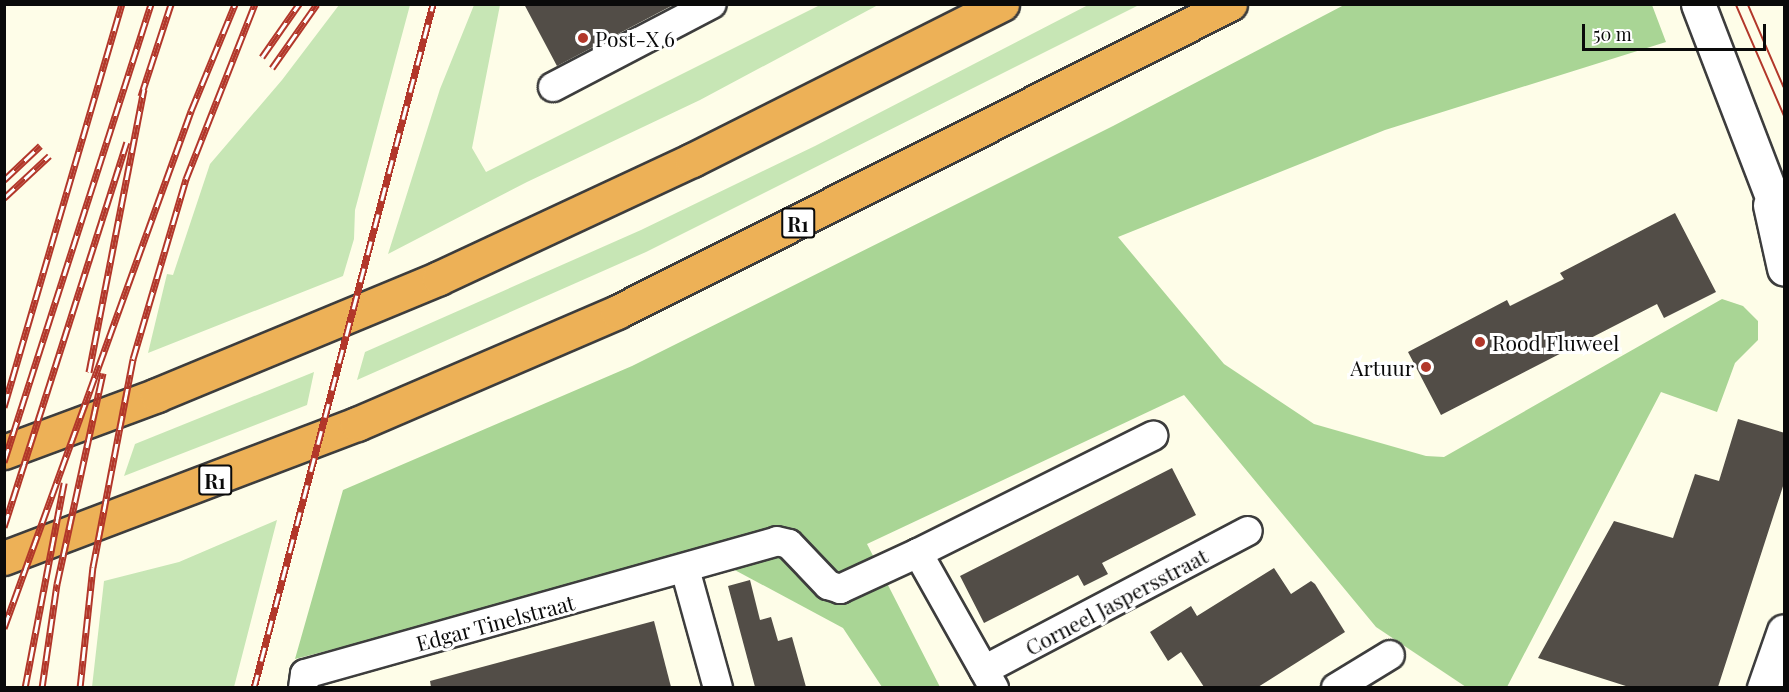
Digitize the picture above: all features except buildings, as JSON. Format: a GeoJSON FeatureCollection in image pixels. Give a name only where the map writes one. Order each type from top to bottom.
{"type":"FeatureCollection","features":[{"type":"Feature","properties":{"kind":"highway"},"geometry":{"type":"LineString","coordinates":[[4,452],[157,395],[439,278],[692,160],[1002,4]]}},
{"type":"Feature","properties":{"kind":"highway","name":"R1"},"geometry":{"type":"LineString","coordinates":[[4,558],[357,424],[617,312],[1230,4]]}},
{"type":"Feature","properties":{"kind":"street"},"geometry":{"type":"LineString","coordinates":[[553,87],[712,4]]}},
{"type":"Feature","properties":{"kind":"street"},"geometry":{"type":"LineString","coordinates":[[1698,4],[1785,228]]}},
{"type":"Feature","properties":{"kind":"street"},"geometry":{"type":"LineString","coordinates":[[1761,163],[1785,198]]}},
{"type":"Feature","properties":{"kind":"street"},"geometry":{"type":"LineString","coordinates":[[1761,163],[1785,268]]}},
{"type":"Feature","properties":{"kind":"street"},"geometry":{"type":"LineString","coordinates":[[718,687],[684,569],[777,541],[789,544],[828,585],[840,590],[1154,436]]}},
{"type":"Feature","properties":{"kind":"street","name":"Corneel Jaspersstraat"},"geometry":{"type":"LineString","coordinates":[[918,553],[989,679],[1248,531]]}},
{"type":"Feature","properties":{"kind":"street","name":"Edgar Tinelstraat"},"geometry":{"type":"LineString","coordinates":[[304,681],[684,569]]}},
{"type":"Feature","properties":{"kind":"street"},"geometry":{"type":"LineString","coordinates":[[1764,687],[1785,631]]}},
{"type":"Feature","properties":{"kind":"street"},"geometry":{"type":"LineString","coordinates":[[1336,687],[1390,655]]}},
{"type":"Feature","properties":{"kind":"green space"},"geometry":{"type":"Polygon","coordinates":[[[1090,4],[1139,5],[646,252],[357,380],[365,352],[641,230],[815,146],[1090,4]]]}},
{"type":"Feature","properties":{"kind":"green space"},"geometry":{"type":"Polygon","coordinates":[[[339,5],[410,5],[355,210],[354,239],[343,276],[148,353],[167,274],[173,275],[210,164],[282,80],[339,5]]]}},
{"type":"Feature","properties":{"kind":"green space"},"geometry":{"type":"Polygon","coordinates":[[[474,5],[500,5],[472,148],[486,172],[820,5],[878,5],[700,100],[527,182],[388,254],[440,89],[474,5]]]}},
{"type":"Feature","properties":{"kind":"green space"},"geometry":{"type":"Polygon","coordinates":[[[1344,5],[1652,5],[1666,42],[1385,130],[1118,237],[1224,364],[1314,424],[1426,456],[1444,457],[1722,299],[1743,306],[1758,321],[1758,340],[1735,363],[1717,412],[1661,392],[1507,687],[1466,687],[1376,627],[1184,395],[867,544],[940,687],[882,687],[843,628],[705,554],[295,659],[343,490],[632,366],[1113,126],[1344,5]]]}},
{"type":"Feature","properties":{"kind":"green space"},"geometry":{"type":"Polygon","coordinates":[[[314,372],[307,405],[124,476],[135,444],[314,372]]]}},
{"type":"Feature","properties":{"kind":"green space"},"geometry":{"type":"Polygon","coordinates":[[[277,520],[234,687],[92,687],[104,581],[179,562],[277,520]]]}},
{"type":"Feature","properties":{"kind":"tram line"},"geometry":{"type":"LineString","coordinates":[[1736,4],[1784,115]]}},
{"type":"Feature","properties":{"kind":"tram line"},"geometry":{"type":"LineString","coordinates":[[1748,4],[1784,87]]}},
{"type":"Feature","properties":{"kind":"railway"},"geometry":{"type":"LineString","coordinates":[[4,407],[122,4]]}},
{"type":"Feature","properties":{"kind":"railway"},"geometry":{"type":"LineString","coordinates":[[4,462],[151,4]]}},
{"type":"Feature","properties":{"kind":"railway"},"geometry":{"type":"LineString","coordinates":[[141,96],[171,4]]}},
{"type":"Feature","properties":{"kind":"railway"},"geometry":{"type":"LineString","coordinates":[[4,628],[191,111],[235,4]]}},
{"type":"Feature","properties":{"kind":"railway"},"geometry":{"type":"LineString","coordinates":[[80,688],[93,567],[133,359],[186,179],[255,4]]}},
{"type":"Feature","properties":{"kind":"railway"},"geometry":{"type":"LineString","coordinates":[[262,57],[299,4]]}},
{"type":"Feature","properties":{"kind":"railway"},"geometry":{"type":"LineString","coordinates":[[272,68],[317,4]]}},
{"type":"Feature","properties":{"kind":"railway"},"geometry":{"type":"LineString","coordinates":[[254,688],[433,4]]}},
{"type":"Feature","properties":{"kind":"railway"},"geometry":{"type":"LineString","coordinates":[[89,372],[144,89]]}},
{"type":"Feature","properties":{"kind":"railway"},"geometry":{"type":"LineString","coordinates":[[4,527],[127,142]]}},
{"type":"Feature","properties":{"kind":"railway"},"geometry":{"type":"LineString","coordinates":[[4,180],[40,146]]}},
{"type":"Feature","properties":{"kind":"railway"},"geometry":{"type":"LineString","coordinates":[[4,198],[49,156]]}},
{"type":"Feature","properties":{"kind":"railway"},"geometry":{"type":"LineString","coordinates":[[42,688],[57,584],[103,373]]}},
{"type":"Feature","properties":{"kind":"railway"},"geometry":{"type":"LineString","coordinates":[[25,688],[64,483]]}},
{"type":"Feature","properties":{"kind":"place","name":"Post-X 6"},"geometry":{"type":"Point","coordinates":[583,38]}},
{"type":"Feature","properties":{"kind":"place","name":"Rood Fluweel"},"geometry":{"type":"Point","coordinates":[1480,342]}},
{"type":"Feature","properties":{"kind":"place","name":"Artuur"},"geometry":{"type":"Point","coordinates":[1426,367]}}]}
